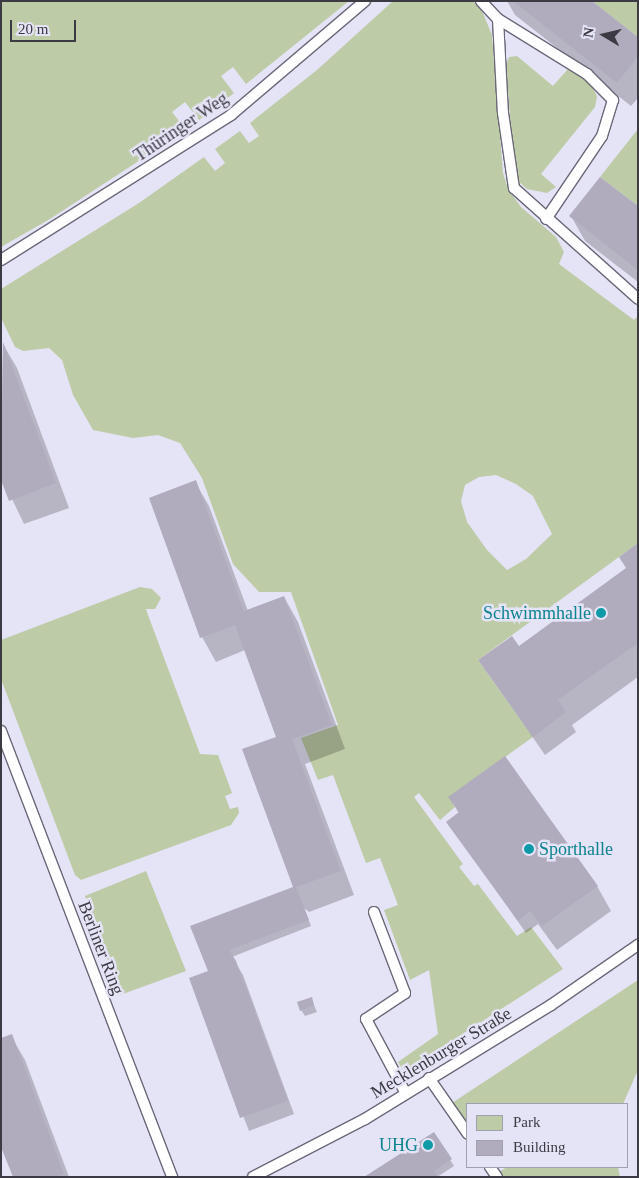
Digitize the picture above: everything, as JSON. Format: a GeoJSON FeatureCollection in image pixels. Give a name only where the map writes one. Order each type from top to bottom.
{"type":"FeatureCollection","features":[{"type":"Feature","properties":{"kind":"lane","name":"Thüringer Weg"},"geometry":{"type":"LineString","coordinates":[[1,260],[230,115],[365,1]]}},
{"type":"Feature","properties":{"kind":"lane"},"geometry":{"type":"LineString","coordinates":[[481,1],[498,19],[587,74],[613,100],[602,136],[546,219]]}},
{"type":"Feature","properties":{"kind":"lane"},"geometry":{"type":"LineString","coordinates":[[498,19],[503,113],[514,188],[546,219],[638,299]]}},
{"type":"Feature","properties":{"kind":"lane","name":"Berliner Ring"},"geometry":{"type":"LineString","coordinates":[[1,731],[172,1177]]}},
{"type":"Feature","properties":{"kind":"lane"},"geometry":{"type":"LineString","coordinates":[[374,912],[405,993],[366,1019],[405,1092]]}},
{"type":"Feature","properties":{"kind":"lane","name":"Mecklenburger Straße"},"geometry":{"type":"LineString","coordinates":[[253,1177],[365,1119],[405,1092],[551,1005],[638,945]]}},
{"type":"Feature","properties":{"kind":"lane"},"geometry":{"type":"LineString","coordinates":[[429,1078],[466,1131]]}},
{"type":"Feature","properties":{"kind":"green space"},"geometry":{"type":"Polygon","coordinates":[[[1,1],[349,1],[246,84],[233,67],[221,76],[234,93],[199,120],[185,102],[172,112],[186,130],[50,219],[1,247],[1,1]]]}},
{"type":"Feature","properties":{"kind":"green space"},"geometry":{"type":"Polygon","coordinates":[[[393,1],[473,1],[482,11],[492,35],[503,173],[508,189],[521,207],[556,237],[564,252],[559,264],[634,320],[638,316],[638,543],[478,660],[533,737],[449,797],[455,807],[440,820],[419,793],[414,797],[463,864],[459,867],[474,886],[478,884],[517,936],[531,927],[563,969],[404,1072],[398,1062],[438,1034],[429,970],[410,980],[384,910],[398,905],[380,858],[366,863],[333,775],[318,780],[301,738],[338,725],[291,592],[259,592],[233,564],[202,478],[180,443],[158,435],[133,438],[93,430],[73,395],[62,360],[49,348],[23,351],[15,347],[1,318],[1,289],[139,203],[204,157],[215,171],[225,163],[215,149],[240,131],[249,143],[259,136],[250,123],[317,70],[393,1]],[[496,475],[479,477],[465,485],[461,501],[467,522],[487,550],[507,570],[526,559],[552,534],[533,496],[516,484],[496,475]]]}},
{"type":"Feature","properties":{"kind":"green space"},"geometry":{"type":"Polygon","coordinates":[[[595,1],[638,1],[638,37],[594,3],[595,1]]]}},
{"type":"Feature","properties":{"kind":"green space"},"geometry":{"type":"Polygon","coordinates":[[[517,56],[553,86],[567,70],[573,70],[590,83],[597,96],[595,107],[541,174],[556,187],[547,193],[527,189],[517,180],[514,168],[506,65],[509,57],[517,56]]]}},
{"type":"Feature","properties":{"kind":"green space"},"geometry":{"type":"Polygon","coordinates":[[[638,129],[638,206],[600,177],[638,129]]]}},
{"type":"Feature","properties":{"kind":"green space"},"geometry":{"type":"Polygon","coordinates":[[[140,587],[152,589],[161,598],[155,609],[146,609],[148,615],[200,754],[218,755],[232,793],[225,796],[230,809],[238,807],[239,813],[231,825],[81,880],[75,875],[1,679],[1,640],[140,587]]]}},
{"type":"Feature","properties":{"kind":"green space"},"geometry":{"type":"Polygon","coordinates":[[[146,871],[186,971],[120,995],[85,896],[146,871]]]}},
{"type":"Feature","properties":{"kind":"green space"},"geometry":{"type":"Polygon","coordinates":[[[638,980],[638,1070],[623,1103],[466,1103],[466,1123],[452,1103],[638,980]]]}},
{"type":"Feature","properties":{"kind":"green space"},"geometry":{"type":"Polygon","coordinates":[[[505,1168],[618,1168],[620,1177],[502,1177],[499,1172],[505,1168]]]}},
{"type":"Feature","properties":{"kind":"building"},"geometry":{"type":"Polygon","coordinates":[[[513,1],[592,1],[638,37],[638,56],[617,83],[513,1]]]}},
{"type":"Feature","properties":{"kind":"building"},"geometry":{"type":"Polygon","coordinates":[[[600,177],[638,206],[638,270],[569,216],[600,177]]]}},
{"type":"Feature","properties":{"kind":"building"},"geometry":{"type":"Polygon","coordinates":[[[3,342],[56,483],[9,501],[1,480],[3,342]]]}},
{"type":"Feature","properties":{"kind":"building"},"geometry":{"type":"Polygon","coordinates":[[[196,480],[244,611],[284,596],[332,725],[292,739],[341,871],[296,887],[309,920],[229,950],[236,961],[288,1101],[240,1118],[189,978],[208,971],[190,926],[293,887],[242,749],[276,737],[235,625],[200,638],[149,498],[196,480]]]}},
{"type":"Feature","properties":{"kind":"building","name":"Schwimmhalle"},"geometry":{"type":"Polygon","coordinates":[[[638,543],[638,643],[558,700],[566,712],[533,737],[478,660],[512,636],[519,646],[626,568],[619,557],[638,543]]]}},
{"type":"Feature","properties":{"kind":"building","name":"Sporthalle"},"geometry":{"type":"Polygon","coordinates":[[[505,756],[598,886],[542,926],[530,911],[518,921],[446,822],[459,812],[448,797],[505,756]]]}},
{"type":"Feature","properties":{"kind":"building"},"geometry":{"type":"Polygon","coordinates":[[[312,997],[314,1005],[300,1011],[297,1002],[312,997]]]}},
{"type":"Feature","properties":{"kind":"building"},"geometry":{"type":"Polygon","coordinates":[[[12,1034],[64,1174],[55,1177],[13,1177],[1,1147],[1,1038],[12,1034]]]}},
{"type":"Feature","properties":{"kind":"building","name":"UHG"},"geometry":{"type":"Polygon","coordinates":[[[434,1132],[452,1159],[434,1171],[438,1177],[364,1177],[434,1132]]]}},
{"type":"Feature","properties":{"kind":"place","name":"Schwimmhalle"},"geometry":{"type":"Point","coordinates":[601,613]}},
{"type":"Feature","properties":{"kind":"place","name":"Sporthalle"},"geometry":{"type":"Point","coordinates":[529,849]}},
{"type":"Feature","properties":{"kind":"place","name":"UHG"},"geometry":{"type":"Point","coordinates":[428,1145]}}]}
